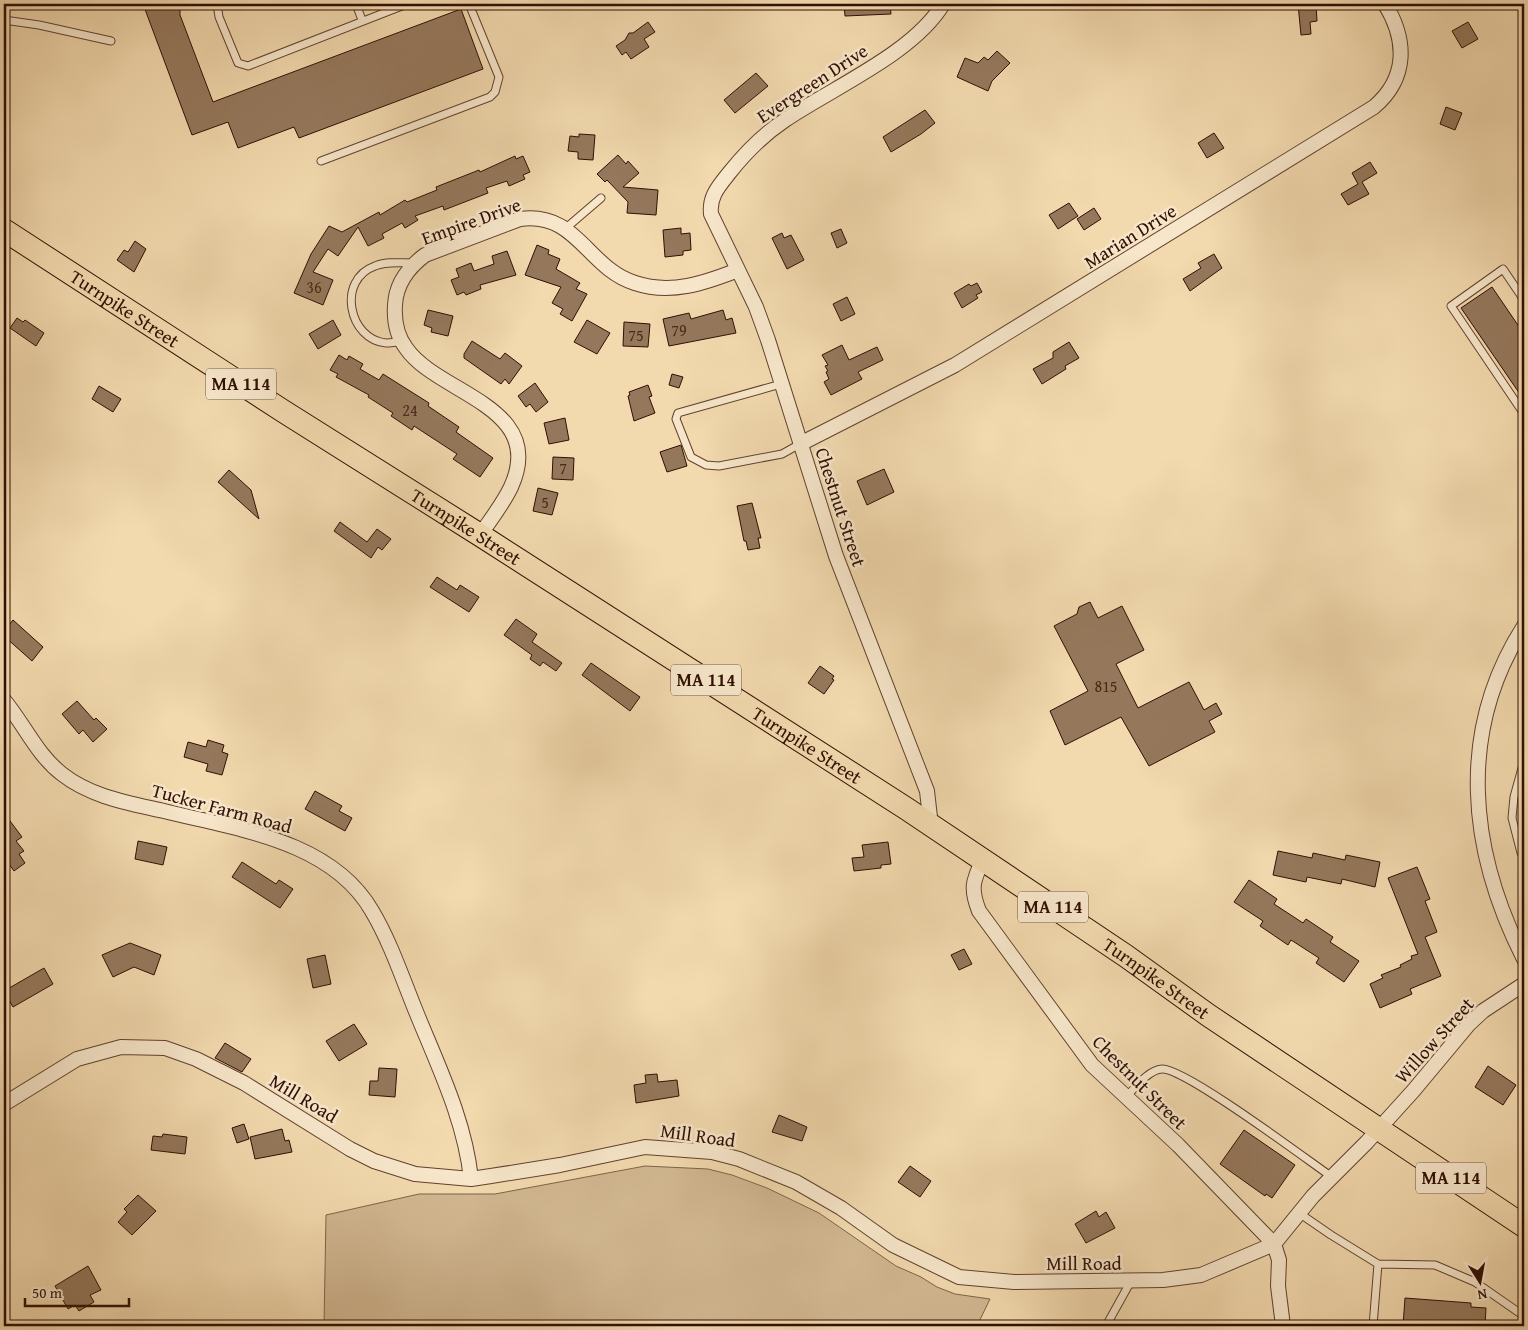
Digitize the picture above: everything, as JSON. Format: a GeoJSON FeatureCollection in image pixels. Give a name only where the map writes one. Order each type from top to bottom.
{"type":"FeatureCollection","features":[{"type":"Feature","properties":{"kind":"highway","name":"Turnpike Street"},"geometry":{"type":"LineString","coordinates":[[4,230],[283,411],[858,777],[1126,956],[1208,1015],[1378,1130],[1524,1226]]}},
{"type":"Feature","properties":{"kind":"street","name":"Evergreen Drive"},"geometry":{"type":"LineString","coordinates":[[709,202],[716,189],[765,135],[786,119],[862,74],[909,40],[931,20],[943,4]]}},
{"type":"Feature","properties":{"kind":"street","name":"Marian Drive"},"geometry":{"type":"LineString","coordinates":[[800,444],[954,365],[1374,107],[1392,88],[1400,62],[1399,33],[1385,4]]}},
{"type":"Feature","properties":{"kind":"street","name":"Chestnut Street"},"geometry":{"type":"LineString","coordinates":[[709,202],[711,214],[756,307],[836,556],[927,791],[931,826]]}},
{"type":"Feature","properties":{"kind":"street","name":"Empire Drive"},"geometry":{"type":"LineString","coordinates":[[480,535],[511,486],[517,462],[514,439],[500,415],[415,358],[402,341],[396,324],[395,300],[398,287],[414,263],[425,255],[520,219],[542,218],[566,228],[597,260],[621,277],[634,283],[667,288],[683,287],[711,281],[738,270]]}},
{"type":"Feature","properties":{"kind":"street"},"geometry":{"type":"LineString","coordinates":[[1524,626],[1520,644],[1502,668],[1484,719],[1479,746],[1476,784],[1480,821],[1491,877],[1509,929],[1524,959]]}},
{"type":"Feature","properties":{"kind":"street","name":"Tucker Farm Road"},"geometry":{"type":"LineString","coordinates":[[4,700],[45,757],[62,774],[84,788],[112,799],[280,841],[326,864],[349,883],[372,909],[453,1101],[464,1138],[471,1179]]}},
{"type":"Feature","properties":{"kind":"street","name":"Chestnut Street"},"geometry":{"type":"LineString","coordinates":[[983,859],[975,877],[972,893],[980,911],[1092,1065],[1178,1145],[1274,1244]]}},
{"type":"Feature","properties":{"kind":"street","name":"Willow Street"},"geometry":{"type":"LineString","coordinates":[[1378,1130],[1468,1024],[1489,1006],[1524,984]]}},
{"type":"Feature","properties":{"kind":"street","name":"Mill Road"},"geometry":{"type":"LineString","coordinates":[[4,1104],[77,1059],[121,1047],[165,1048],[196,1059],[244,1083],[350,1149],[374,1161],[415,1174],[471,1179],[560,1165],[645,1147],[712,1152],[739,1158],[796,1182],[841,1208],[893,1245],[959,1277],[1014,1282],[1164,1280],[1201,1275],[1274,1244],[1299,1213],[1378,1130]]}},
{"type":"Feature","properties":{"kind":"street"},"geometry":{"type":"LineString","coordinates":[[1274,1244],[1279,1260],[1278,1286],[1283,1326]]}},
{"type":"Feature","properties":{"kind":"lane"},"geometry":{"type":"LineString","coordinates":[[217,4],[223,26],[238,63],[242,66],[248,66],[407,4]]}},
{"type":"Feature","properties":{"kind":"lane"},"geometry":{"type":"LineString","coordinates":[[356,4],[362,20]]}},
{"type":"Feature","properties":{"kind":"lane"},"geometry":{"type":"LineString","coordinates":[[321,161],[490,97],[495,92],[499,77],[469,4]]}},
{"type":"Feature","properties":{"kind":"lane"},"geometry":{"type":"LineString","coordinates":[[4,20],[39,25],[111,41]]}},
{"type":"Feature","properties":{"kind":"lane"},"geometry":{"type":"LineString","coordinates":[[566,228],[601,198]]}},
{"type":"Feature","properties":{"kind":"lane"},"geometry":{"type":"LineString","coordinates":[[402,341],[385,343],[370,337],[359,326],[351,298],[352,285],[363,273],[375,266],[393,263],[414,263]]}},
{"type":"Feature","properties":{"kind":"lane"},"geometry":{"type":"LineString","coordinates":[[1524,300],[1503,269],[1451,306],[1524,414]]}},
{"type":"Feature","properties":{"kind":"lane"},"geometry":{"type":"LineString","coordinates":[[781,384],[678,413],[676,419],[691,457],[706,465],[719,466],[782,454],[800,444]]}},
{"type":"Feature","properties":{"kind":"lane"},"geometry":{"type":"LineString","coordinates":[[1521,853],[1512,818],[1514,797],[1524,761]]}},
{"type":"Feature","properties":{"kind":"lane"},"geometry":{"type":"LineString","coordinates":[[1126,1097],[1151,1073],[1162,1069],[1180,1075],[1248,1118],[1333,1177]]}},
{"type":"Feature","properties":{"kind":"lane"},"geometry":{"type":"LineString","coordinates":[[1299,1213],[1330,1235],[1378,1264],[1435,1265],[1475,1282],[1524,1316]]}},
{"type":"Feature","properties":{"kind":"lane"},"geometry":{"type":"LineString","coordinates":[[1373,1326],[1378,1264]]}},
{"type":"Feature","properties":{"kind":"lane"},"geometry":{"type":"LineString","coordinates":[[1106,1326],[1131,1281]]}},
{"type":"Feature","properties":{"kind":"shaded area"},"geometry":{"type":"Polygon","coordinates":[[[645,1166],[708,1169],[732,1175],[767,1188],[819,1213],[896,1266],[921,1277],[937,1287],[955,1294],[990,1299],[977,1326],[324,1326],[326,1215],[419,1194],[495,1194],[645,1166]]]}},
{"type":"Feature","properties":{"kind":"building"},"geometry":{"type":"Polygon","coordinates":[[[143,4],[180,4],[180,15],[213,102],[461,9],[483,69],[299,138],[294,127],[238,148],[228,122],[192,135],[143,4]]]}},
{"type":"Feature","properties":{"kind":"building"},"geometry":{"type":"Polygon","coordinates":[[[844,4],[890,4],[891,14],[845,16],[844,4]]]}},
{"type":"Feature","properties":{"kind":"building"},"geometry":{"type":"Polygon","coordinates":[[[1298,4],[1316,4],[1317,21],[1310,22],[1311,34],[1301,35],[1298,4]]]}},
{"type":"Feature","properties":{"kind":"building"},"geometry":{"type":"Polygon","coordinates":[[[648,22],[655,32],[644,39],[649,47],[631,59],[626,52],[622,55],[616,46],[625,40],[629,33],[633,33],[648,22]]]}},
{"type":"Feature","properties":{"kind":"building"},"geometry":{"type":"Polygon","coordinates":[[[1468,22],[1478,39],[1462,48],[1452,31],[1468,22]]]}},
{"type":"Feature","properties":{"kind":"building"},"geometry":{"type":"Polygon","coordinates":[[[997,51],[1010,63],[992,81],[988,91],[957,77],[965,58],[978,63],[984,57],[988,60],[997,51]]]}},
{"type":"Feature","properties":{"kind":"building"},"geometry":{"type":"Polygon","coordinates":[[[756,73],[768,86],[735,113],[724,100],[756,73]]]}},
{"type":"Feature","properties":{"kind":"building"},"geometry":{"type":"Polygon","coordinates":[[[1446,107],[1462,113],[1455,130],[1440,124],[1446,107]]]}},
{"type":"Feature","properties":{"kind":"building"},"geometry":{"type":"Polygon","coordinates":[[[925,110],[935,123],[891,152],[883,137],[925,110]]]}},
{"type":"Feature","properties":{"kind":"building"},"geometry":{"type":"Polygon","coordinates":[[[1214,133],[1224,148],[1207,158],[1198,143],[1214,133]]]}},
{"type":"Feature","properties":{"kind":"building"},"geometry":{"type":"Polygon","coordinates":[[[579,134],[595,135],[593,160],[578,159],[578,152],[568,151],[570,136],[579,137],[579,134]]]}},
{"type":"Feature","properties":{"kind":"building"},"geometry":{"type":"Polygon","coordinates":[[[618,155],[626,164],[628,161],[639,173],[623,187],[658,190],[656,215],[627,213],[628,202],[607,180],[605,182],[597,174],[618,155]]]}},
{"type":"Feature","properties":{"kind":"building"},"geometry":{"type":"Polygon","coordinates":[[[515,156],[516,159],[523,156],[530,172],[523,175],[525,179],[509,186],[507,181],[486,188],[488,193],[444,210],[443,206],[415,216],[418,220],[405,228],[402,223],[382,234],[384,238],[368,246],[358,227],[338,256],[328,249],[313,272],[333,280],[323,305],[294,293],[311,254],[329,226],[342,232],[379,212],[380,215],[405,200],[407,202],[437,190],[436,187],[479,170],[480,172],[515,156]]]}},
{"type":"Feature","properties":{"kind":"building"},"geometry":{"type":"Polygon","coordinates":[[[1370,162],[1377,173],[1362,182],[1369,194],[1348,205],[1341,194],[1358,184],[1352,173],[1370,162]]]}},
{"type":"Feature","properties":{"kind":"building"},"geometry":{"type":"Polygon","coordinates":[[[1069,203],[1078,216],[1058,229],[1049,215],[1069,203]]]}},
{"type":"Feature","properties":{"kind":"building"},"geometry":{"type":"Polygon","coordinates":[[[1094,208],[1101,219],[1084,230],[1077,219],[1094,208]]]}},
{"type":"Feature","properties":{"kind":"building"},"geometry":{"type":"Polygon","coordinates":[[[681,228],[681,234],[690,233],[691,250],[683,251],[683,255],[665,257],[663,230],[681,228]]]}},
{"type":"Feature","properties":{"kind":"building"},"geometry":{"type":"Polygon","coordinates":[[[841,229],[847,243],[837,248],[831,233],[841,229]]]}},
{"type":"Feature","properties":{"kind":"building"},"geometry":{"type":"Polygon","coordinates":[[[782,233],[784,238],[791,235],[804,260],[787,269],[772,238],[782,233]]]}},
{"type":"Feature","properties":{"kind":"building"},"geometry":{"type":"Polygon","coordinates":[[[135,241],[146,249],[134,272],[117,260],[124,250],[128,252],[135,241]]]}},
{"type":"Feature","properties":{"kind":"building"},"geometry":{"type":"Polygon","coordinates":[[[537,245],[549,250],[548,254],[560,259],[556,269],[580,283],[576,289],[587,294],[572,321],[560,314],[563,309],[552,303],[561,287],[525,275],[537,245]]]}},
{"type":"Feature","properties":{"kind":"building"},"geometry":{"type":"Polygon","coordinates":[[[507,251],[516,275],[480,285],[481,289],[466,295],[464,292],[457,295],[451,280],[459,277],[456,269],[471,263],[474,271],[494,264],[492,256],[507,251]]]}},
{"type":"Feature","properties":{"kind":"building"},"geometry":{"type":"Polygon","coordinates":[[[1214,254],[1222,268],[1190,291],[1183,279],[1201,268],[1198,263],[1214,254]]]}},
{"type":"Feature","properties":{"kind":"building"},"geometry":{"type":"Polygon","coordinates":[[[977,283],[982,292],[976,295],[978,298],[962,308],[954,293],[969,284],[971,286],[977,283]]]}},
{"type":"Feature","properties":{"kind":"building"},"geometry":{"type":"Polygon","coordinates":[[[1492,287],[1524,334],[1524,400],[1461,308],[1492,287]]]}},
{"type":"Feature","properties":{"kind":"building"},"geometry":{"type":"Polygon","coordinates":[[[847,297],[855,314],[841,321],[833,304],[847,297]]]}},
{"type":"Feature","properties":{"kind":"building"},"geometry":{"type":"Polygon","coordinates":[[[428,310],[453,316],[448,336],[431,332],[432,328],[424,325],[428,310]]]}},
{"type":"Feature","properties":{"kind":"building"},"geometry":{"type":"Polygon","coordinates":[[[723,310],[726,320],[732,318],[736,333],[669,346],[663,319],[689,313],[691,319],[723,310]]]}},
{"type":"Feature","properties":{"kind":"building"},"geometry":{"type":"Polygon","coordinates":[[[17,318],[23,322],[25,320],[44,333],[36,346],[10,328],[17,318]]]}},
{"type":"Feature","properties":{"kind":"building"},"geometry":{"type":"Polygon","coordinates":[[[333,320],[341,335],[318,349],[309,334],[333,320]]]}},
{"type":"Feature","properties":{"kind":"building"},"geometry":{"type":"Polygon","coordinates":[[[587,320],[610,333],[597,354],[574,342],[587,320]]]}},
{"type":"Feature","properties":{"kind":"building"},"geometry":{"type":"Polygon","coordinates":[[[624,322],[650,324],[648,347],[623,346],[624,322]]]}},
{"type":"Feature","properties":{"kind":"building"},"geometry":{"type":"Polygon","coordinates":[[[472,341],[500,359],[505,353],[522,366],[509,384],[505,379],[501,384],[464,358],[464,354],[472,341]]]}},
{"type":"Feature","properties":{"kind":"building"},"geometry":{"type":"Polygon","coordinates":[[[1069,342],[1079,358],[1065,366],[1066,369],[1042,384],[1033,369],[1053,358],[1053,352],[1069,342]]]}},
{"type":"Feature","properties":{"kind":"building"},"geometry":{"type":"Polygon","coordinates":[[[842,345],[849,360],[877,347],[883,360],[858,372],[862,379],[831,395],[824,382],[829,379],[825,366],[828,365],[822,355],[842,345]]]}},
{"type":"Feature","properties":{"kind":"building"},"geometry":{"type":"Polygon","coordinates":[[[339,355],[347,360],[349,356],[363,364],[360,369],[379,380],[383,374],[429,403],[428,406],[459,427],[456,432],[493,458],[480,477],[453,459],[457,454],[414,426],[412,430],[391,416],[393,413],[368,397],[369,395],[336,377],[338,374],[330,370],[339,355]]]}},
{"type":"Feature","properties":{"kind":"building"},"geometry":{"type":"Polygon","coordinates":[[[672,374],[683,377],[679,388],[669,385],[672,374]]]}},
{"type":"Feature","properties":{"kind":"building"},"geometry":{"type":"Polygon","coordinates":[[[535,383],[548,402],[536,412],[530,404],[526,407],[518,396],[535,383]]]}},
{"type":"Feature","properties":{"kind":"building"},"geometry":{"type":"Polygon","coordinates":[[[648,385],[652,396],[649,397],[655,413],[634,421],[628,396],[630,395],[629,392],[648,385]]]}},
{"type":"Feature","properties":{"kind":"building"},"geometry":{"type":"Polygon","coordinates":[[[99,386],[121,399],[113,412],[92,399],[99,386]]]}},
{"type":"Feature","properties":{"kind":"building"},"geometry":{"type":"Polygon","coordinates":[[[565,418],[569,440],[549,444],[544,423],[565,418]]]}},
{"type":"Feature","properties":{"kind":"building"},"geometry":{"type":"Polygon","coordinates":[[[681,445],[687,466],[667,472],[660,452],[681,445]]]}},
{"type":"Feature","properties":{"kind":"building"},"geometry":{"type":"Polygon","coordinates":[[[553,457],[574,458],[573,480],[552,479],[553,457]]]}},
{"type":"Feature","properties":{"kind":"building"},"geometry":{"type":"Polygon","coordinates":[[[884,469],[894,492],[867,505],[857,481],[884,469]]]}},
{"type":"Feature","properties":{"kind":"building"},"geometry":{"type":"Polygon","coordinates":[[[229,470],[251,490],[259,519],[218,482],[229,470]]]}},
{"type":"Feature","properties":{"kind":"building"},"geometry":{"type":"Polygon","coordinates":[[[538,488],[558,493],[552,515],[533,511],[538,488]]]}},
{"type":"Feature","properties":{"kind":"building"},"geometry":{"type":"Polygon","coordinates":[[[752,503],[761,538],[758,538],[760,548],[748,550],[746,541],[744,541],[737,506],[752,503]]]}},
{"type":"Feature","properties":{"kind":"building"},"geometry":{"type":"Polygon","coordinates":[[[340,522],[367,542],[377,529],[391,539],[382,550],[378,547],[371,558],[334,531],[340,522]]]}},
{"type":"Feature","properties":{"kind":"building"},"geometry":{"type":"Polygon","coordinates":[[[437,577],[457,590],[460,585],[479,597],[469,612],[430,587],[437,577]]]}},
{"type":"Feature","properties":{"kind":"building"},"geometry":{"type":"Polygon","coordinates":[[[1090,602],[1098,618],[1122,606],[1144,650],[1116,664],[1138,708],[1189,682],[1204,710],[1216,703],[1222,714],[1209,721],[1215,732],[1149,766],[1121,717],[1065,745],[1050,711],[1088,691],[1054,626],[1077,614],[1079,607],[1090,602]]]}},
{"type":"Feature","properties":{"kind":"building"},"geometry":{"type":"Polygon","coordinates":[[[516,619],[537,634],[532,642],[562,663],[556,671],[543,662],[540,666],[530,659],[532,655],[504,635],[516,619]]]}},
{"type":"Feature","properties":{"kind":"building"},"geometry":{"type":"Polygon","coordinates":[[[13,620],[43,647],[32,661],[4,636],[4,631],[13,620]]]}},
{"type":"Feature","properties":{"kind":"building"},"geometry":{"type":"Polygon","coordinates":[[[591,663],[640,697],[630,711],[582,675],[591,663]]]}},
{"type":"Feature","properties":{"kind":"building"},"geometry":{"type":"Polygon","coordinates":[[[820,666],[834,676],[832,679],[834,680],[824,694],[808,683],[820,666]]]}},
{"type":"Feature","properties":{"kind":"building"},"geometry":{"type":"Polygon","coordinates":[[[77,701],[94,720],[96,718],[107,729],[93,742],[83,730],[79,734],[62,714],[77,701]]]}},
{"type":"Feature","properties":{"kind":"building"},"geometry":{"type":"Polygon","coordinates":[[[208,740],[224,745],[222,752],[228,754],[222,775],[206,771],[208,764],[184,757],[188,742],[206,747],[208,740]]]}},
{"type":"Feature","properties":{"kind":"building"},"geometry":{"type":"Polygon","coordinates":[[[315,791],[342,806],[339,811],[352,818],[345,831],[305,809],[315,791]]]}},
{"type":"Feature","properties":{"kind":"building"},"geometry":{"type":"Polygon","coordinates":[[[4,813],[22,837],[16,841],[24,851],[19,854],[25,863],[14,871],[4,857],[4,813]]]}},
{"type":"Feature","properties":{"kind":"building"},"geometry":{"type":"Polygon","coordinates":[[[138,841],[167,847],[163,865],[135,859],[138,841]]]}},
{"type":"Feature","properties":{"kind":"building"},"geometry":{"type":"Polygon","coordinates":[[[888,842],[891,864],[881,865],[881,868],[854,871],[852,858],[864,857],[862,845],[888,842]]]}},
{"type":"Feature","properties":{"kind":"building"},"geometry":{"type":"Polygon","coordinates":[[[1278,851],[1312,858],[1313,853],[1345,860],[1346,855],[1380,862],[1375,887],[1342,879],[1341,884],[1307,877],[1306,882],[1273,875],[1278,851]]]}},
{"type":"Feature","properties":{"kind":"building"},"geometry":{"type":"Polygon","coordinates":[[[242,862],[276,884],[279,880],[293,889],[280,908],[232,877],[242,862]]]}},
{"type":"Feature","properties":{"kind":"building"},"geometry":{"type":"Polygon","coordinates":[[[1417,867],[1430,899],[1425,901],[1437,932],[1425,937],[1441,976],[1410,989],[1412,994],[1380,1008],[1370,984],[1383,978],[1381,975],[1401,967],[1400,965],[1412,959],[1411,956],[1418,954],[1388,878],[1417,867]]]}},
{"type":"Feature","properties":{"kind":"building"},"geometry":{"type":"Polygon","coordinates":[[[1249,880],[1277,899],[1274,904],[1303,923],[1306,919],[1333,937],[1330,942],[1359,961],[1344,982],[1316,963],[1319,958],[1291,940],[1288,945],[1260,926],[1263,921],[1234,902],[1249,880]]]}},
{"type":"Feature","properties":{"kind":"building"},"geometry":{"type":"Polygon","coordinates":[[[130,943],[161,955],[154,975],[134,967],[113,977],[102,955],[130,943]]]}},
{"type":"Feature","properties":{"kind":"building"},"geometry":{"type":"Polygon","coordinates":[[[964,949],[972,964],[959,970],[951,955],[964,949]]]}},
{"type":"Feature","properties":{"kind":"building"},"geometry":{"type":"Polygon","coordinates":[[[325,955],[331,984],[313,988],[307,959],[325,955]]]}},
{"type":"Feature","properties":{"kind":"building"},"geometry":{"type":"Polygon","coordinates":[[[44,968],[53,984],[13,1007],[4,991],[44,968]]]}},
{"type":"Feature","properties":{"kind":"building"},"geometry":{"type":"Polygon","coordinates":[[[354,1024],[367,1044],[339,1061],[326,1041],[354,1024]]]}},
{"type":"Feature","properties":{"kind":"building"},"geometry":{"type":"Polygon","coordinates":[[[225,1043],[251,1059],[242,1072],[215,1058],[225,1043]]]}},
{"type":"Feature","properties":{"kind":"building"},"geometry":{"type":"Polygon","coordinates":[[[1488,1066],[1516,1085],[1503,1105],[1475,1087],[1488,1066]]]}},
{"type":"Feature","properties":{"kind":"building"},"geometry":{"type":"Polygon","coordinates":[[[379,1068],[397,1069],[395,1097],[369,1095],[370,1081],[378,1081],[379,1068]]]}},
{"type":"Feature","properties":{"kind":"building"},"geometry":{"type":"Polygon","coordinates":[[[657,1074],[658,1082],[677,1080],[679,1096],[636,1103],[634,1085],[646,1083],[645,1075],[657,1074]]]}},
{"type":"Feature","properties":{"kind":"building"},"geometry":{"type":"Polygon","coordinates":[[[779,1115],[807,1127],[802,1141],[772,1132],[779,1115]]]}},
{"type":"Feature","properties":{"kind":"building"},"geometry":{"type":"Polygon","coordinates":[[[244,1124],[249,1139],[237,1143],[232,1128],[244,1124]]]}},
{"type":"Feature","properties":{"kind":"building"},"geometry":{"type":"Polygon","coordinates":[[[282,1129],[285,1141],[289,1140],[292,1152],[255,1159],[250,1137],[282,1129]]]}},
{"type":"Feature","properties":{"kind":"building"},"geometry":{"type":"Polygon","coordinates":[[[1244,1130],[1295,1165],[1272,1198],[1266,1194],[1265,1196],[1220,1164],[1244,1130]]]}},
{"type":"Feature","properties":{"kind":"building"},"geometry":{"type":"Polygon","coordinates":[[[163,1134],[187,1137],[185,1154],[151,1150],[153,1136],[162,1137],[163,1134]]]}},
{"type":"Feature","properties":{"kind":"building"},"geometry":{"type":"Polygon","coordinates":[[[910,1166],[931,1181],[920,1197],[898,1182],[910,1166]]]}},
{"type":"Feature","properties":{"kind":"building"},"geometry":{"type":"Polygon","coordinates":[[[138,1195],[156,1211],[132,1235],[118,1222],[127,1212],[124,1209],[138,1195]]]}},
{"type":"Feature","properties":{"kind":"building"},"geometry":{"type":"Polygon","coordinates":[[[1096,1211],[1099,1217],[1106,1212],[1115,1228],[1086,1243],[1075,1224],[1096,1211]]]}},
{"type":"Feature","properties":{"kind":"building"},"geometry":{"type":"Polygon","coordinates":[[[88,1266],[101,1290],[90,1295],[94,1302],[79,1311],[75,1305],[68,1309],[55,1286],[88,1266]]]}},
{"type":"Feature","properties":{"kind":"building"},"geometry":{"type":"Polygon","coordinates":[[[1405,1298],[1471,1303],[1471,1307],[1486,1308],[1485,1326],[1403,1326],[1405,1298]]]}}]}
